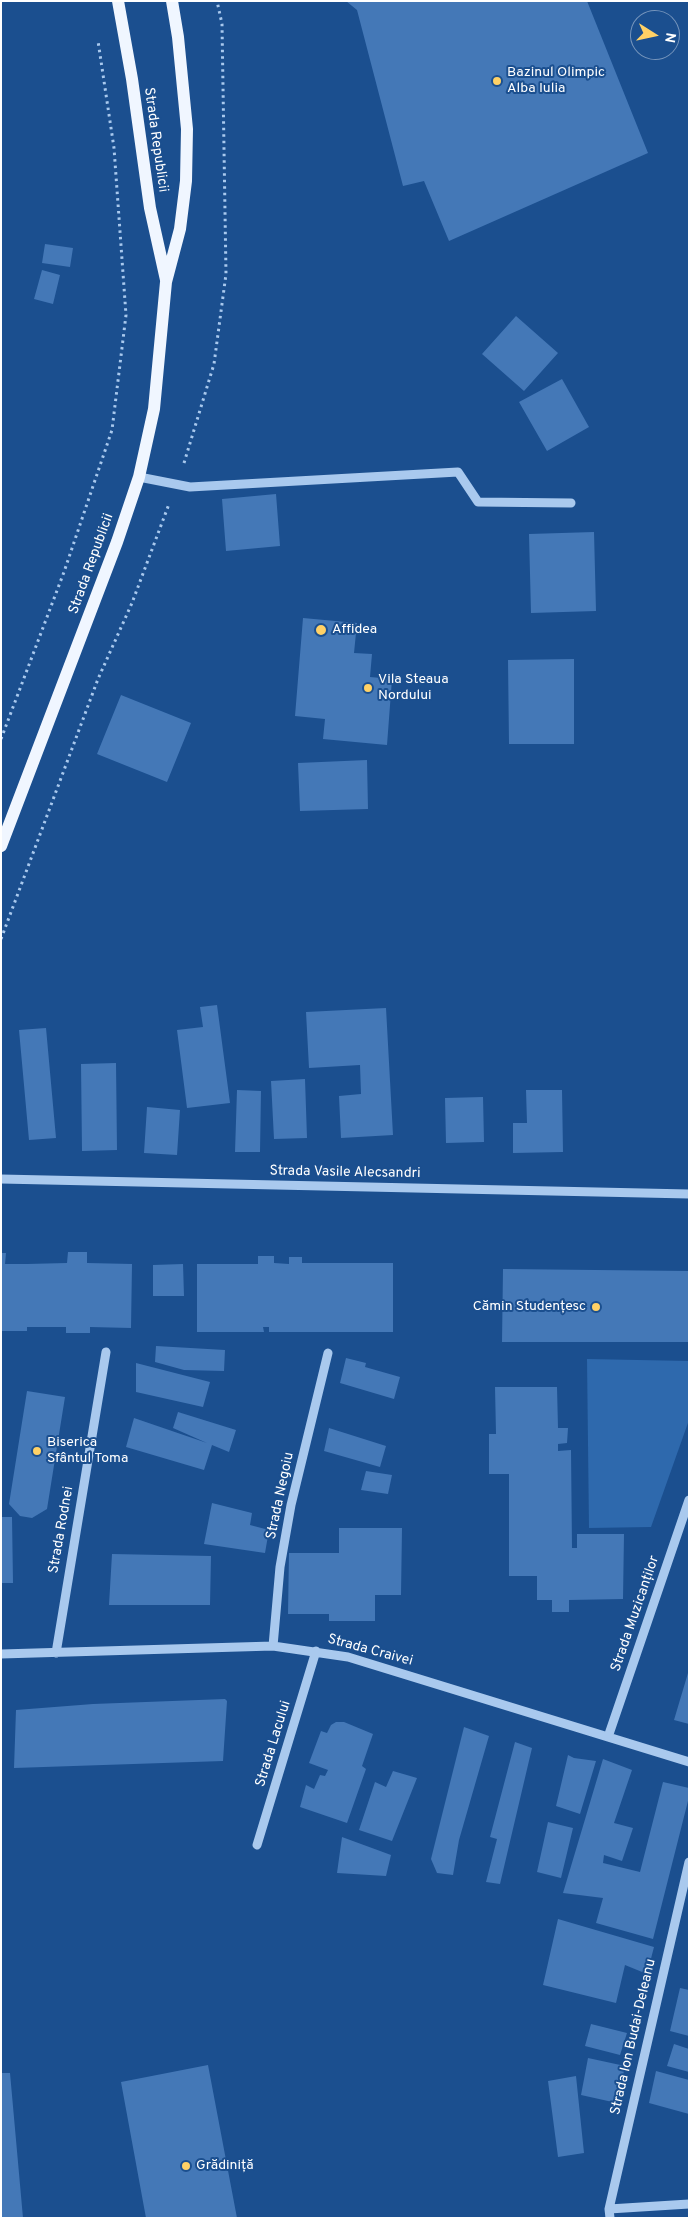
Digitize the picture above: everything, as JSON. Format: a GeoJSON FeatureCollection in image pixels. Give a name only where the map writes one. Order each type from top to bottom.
{"type":"FeatureCollection","features":[{"type":"Feature","properties":{"kind":"main road","name":"Strada Republicii"},"geometry":{"type":"LineString","coordinates":[[118,1],[132,79],[150,208],[166,282]]}},
{"type":"Feature","properties":{"kind":"main road","name":"Strada Republicii"},"geometry":{"type":"LineString","coordinates":[[1,846],[117,542],[139,478],[154,410],[166,282],[180,229],[186,180],[187,129],[178,37],[172,1]]}},
{"type":"Feature","properties":{"kind":"street"},"geometry":{"type":"LineString","coordinates":[[139,478],[190,487],[458,472],[478,502],[571,503]]}},
{"type":"Feature","properties":{"kind":"street","name":"Strada Vasile Alecsandri"},"geometry":{"type":"LineString","coordinates":[[1,1179],[689,1194]]}},
{"type":"Feature","properties":{"kind":"street","name":"Strada Rodnei"},"geometry":{"type":"LineString","coordinates":[[56,1653],[106,1352]]}},
{"type":"Feature","properties":{"kind":"street","name":"Strada Negoiu"},"geometry":{"type":"LineString","coordinates":[[273,1646],[280,1567],[291,1505],[328,1353]]}},
{"type":"Feature","properties":{"kind":"street","name":"Strada Muzicanților"},"geometry":{"type":"LineString","coordinates":[[608,1737],[689,1500]]}},
{"type":"Feature","properties":{"kind":"street","name":"Strada Craivei"},"geometry":{"type":"LineString","coordinates":[[1,1654],[273,1646],[316,1651],[348,1657],[689,1762]]}},
{"type":"Feature","properties":{"kind":"street","name":"Strada Lacului"},"geometry":{"type":"LineString","coordinates":[[257,1846],[316,1651]]}},
{"type":"Feature","properties":{"kind":"street","name":"Strada Ion Budai-Deleanu"},"geometry":{"type":"LineString","coordinates":[[609,2213],[689,1862]]}},
{"type":"Feature","properties":{"kind":"street"},"geometry":{"type":"LineString","coordinates":[[609,2213],[689,2204]]}},
{"type":"Feature","properties":{"kind":"path"},"geometry":{"type":"LineString","coordinates":[[1,739],[64,572],[112,430],[126,315],[114,148],[97,34]]}},
{"type":"Feature","properties":{"kind":"shaded area"},"geometry":{"type":"Polygon","coordinates":[[[587,1359],[689,1361],[689,1420],[651,1527],[589,1528],[587,1359]]]}},
{"type":"Feature","properties":{"kind":"building","name":"Bazinul Olimpic Alba Iulia"},"geometry":{"type":"Polygon","coordinates":[[[346,1],[587,1],[648,153],[449,241],[424,181],[403,186],[357,10],[346,1]]]}},
{"type":"Feature","properties":{"kind":"building"},"geometry":{"type":"Polygon","coordinates":[[[45,244],[73,248],[70,267],[42,263],[45,244]]]}},
{"type":"Feature","properties":{"kind":"building"},"geometry":{"type":"Polygon","coordinates":[[[42,270],[60,275],[53,304],[34,299],[42,270]]]}},
{"type":"Feature","properties":{"kind":"building"},"geometry":{"type":"Polygon","coordinates":[[[516,316],[558,353],[524,391],[482,354],[516,316]]]}},
{"type":"Feature","properties":{"kind":"building"},"geometry":{"type":"Polygon","coordinates":[[[562,379],[589,427],[547,451],[519,402],[562,379]]]}},
{"type":"Feature","properties":{"kind":"building"},"geometry":{"type":"Polygon","coordinates":[[[276,494],[280,546],[226,551],[222,499],[276,494]]]}},
{"type":"Feature","properties":{"kind":"building"},"geometry":{"type":"Polygon","coordinates":[[[594,532],[596,611],[531,613],[529,534],[594,532]]]}},
{"type":"Feature","properties":{"kind":"building"},"geometry":{"type":"Polygon","coordinates":[[[303,618],[357,623],[354,653],[372,654],[370,677],[392,679],[387,745],[323,739],[325,719],[295,716],[303,618]]]}},
{"type":"Feature","properties":{"kind":"building"},"geometry":{"type":"Polygon","coordinates":[[[574,659],[574,744],[509,744],[508,660],[574,659]]]}},
{"type":"Feature","properties":{"kind":"building"},"geometry":{"type":"Polygon","coordinates":[[[121,695],[191,723],[167,782],[97,754],[121,695]]]}},
{"type":"Feature","properties":{"kind":"building"},"geometry":{"type":"Polygon","coordinates":[[[367,760],[368,809],[300,811],[298,763],[367,760]]]}},
{"type":"Feature","properties":{"kind":"building"},"geometry":{"type":"Polygon","coordinates":[[[217,1005],[230,1103],[187,1108],[177,1030],[203,1027],[200,1007],[217,1005]]]}},
{"type":"Feature","properties":{"kind":"building"},"geometry":{"type":"Polygon","coordinates":[[[386,1008],[393,1135],[341,1138],[339,1096],[361,1094],[360,1065],[309,1068],[306,1012],[386,1008]]]}},
{"type":"Feature","properties":{"kind":"building"},"geometry":{"type":"Polygon","coordinates":[[[46,1028],[56,1138],[29,1140],[19,1030],[46,1028]]]}},
{"type":"Feature","properties":{"kind":"building"},"geometry":{"type":"Polygon","coordinates":[[[116,1063],[117,1150],[82,1151],[81,1064],[116,1063]]]}},
{"type":"Feature","properties":{"kind":"building"},"geometry":{"type":"Polygon","coordinates":[[[305,1079],[307,1138],[274,1139],[271,1081],[305,1079]]]}},
{"type":"Feature","properties":{"kind":"building"},"geometry":{"type":"Polygon","coordinates":[[[237,1090],[261,1091],[260,1152],[235,1152],[237,1090]]]}},
{"type":"Feature","properties":{"kind":"building"},"geometry":{"type":"Polygon","coordinates":[[[526,1090],[562,1090],[563,1152],[513,1153],[513,1123],[527,1123],[526,1090]]]}},
{"type":"Feature","properties":{"kind":"building"},"geometry":{"type":"Polygon","coordinates":[[[483,1097],[484,1142],[446,1143],[445,1098],[483,1097]]]}},
{"type":"Feature","properties":{"kind":"building"},"geometry":{"type":"Polygon","coordinates":[[[147,1107],[180,1110],[177,1155],[144,1153],[147,1107]]]}},
{"type":"Feature","properties":{"kind":"building"},"geometry":{"type":"Polygon","coordinates":[[[68,1252],[87,1252],[87,1263],[132,1264],[131,1328],[90,1327],[90,1333],[66,1333],[66,1327],[27,1327],[27,1331],[1,1331],[1,1253],[6,1253],[5,1264],[27,1264],[67,1263],[68,1252]]]}},
{"type":"Feature","properties":{"kind":"building"},"geometry":{"type":"Polygon","coordinates":[[[258,1256],[274,1256],[274,1263],[289,1264],[289,1257],[302,1257],[302,1263],[393,1263],[393,1332],[269,1332],[269,1327],[263,1327],[264,1332],[197,1332],[197,1264],[258,1264],[258,1256]]]}},
{"type":"Feature","properties":{"kind":"building"},"geometry":{"type":"Polygon","coordinates":[[[183,1264],[184,1296],[153,1296],[153,1265],[183,1264]]]}},
{"type":"Feature","properties":{"kind":"building","name":"Cămin Studențesc"},"geometry":{"type":"Polygon","coordinates":[[[503,1269],[689,1271],[689,1342],[502,1342],[503,1269]]]}},
{"type":"Feature","properties":{"kind":"building"},"geometry":{"type":"Polygon","coordinates":[[[156,1346],[225,1350],[224,1371],[184,1370],[155,1362],[156,1346]]]}},
{"type":"Feature","properties":{"kind":"building"},"geometry":{"type":"Polygon","coordinates":[[[346,1358],[366,1363],[365,1367],[400,1377],[394,1399],[340,1383],[346,1358]]]}},
{"type":"Feature","properties":{"kind":"building"},"geometry":{"type":"Polygon","coordinates":[[[136,1363],[210,1382],[203,1407],[136,1392],[136,1363]]]}},
{"type":"Feature","properties":{"kind":"building"},"geometry":{"type":"Polygon","coordinates":[[[495,1387],[557,1387],[558,1428],[568,1428],[567,1443],[558,1444],[558,1451],[571,1450],[572,1548],[577,1548],[577,1534],[624,1534],[623,1599],[569,1600],[569,1612],[552,1612],[552,1600],[537,1600],[537,1576],[509,1576],[509,1474],[489,1474],[489,1434],[496,1434],[495,1387]]]}},
{"type":"Feature","properties":{"kind":"building","name":"Biserica Sfântul Toma"},"geometry":{"type":"Polygon","coordinates":[[[27,1391],[65,1397],[47,1509],[32,1518],[20,1516],[9,1504],[27,1391]]]}},
{"type":"Feature","properties":{"kind":"building"},"geometry":{"type":"Polygon","coordinates":[[[178,1412],[236,1430],[229,1452],[212,1445],[204,1470],[126,1447],[134,1418],[207,1443],[173,1428],[178,1412]]]}},
{"type":"Feature","properties":{"kind":"building"},"geometry":{"type":"Polygon","coordinates":[[[329,1428],[386,1446],[380,1467],[324,1451],[329,1428]]]}},
{"type":"Feature","properties":{"kind":"building"},"geometry":{"type":"Polygon","coordinates":[[[366,1471],[392,1475],[388,1494],[361,1490],[366,1471]]]}},
{"type":"Feature","properties":{"kind":"building"},"geometry":{"type":"Polygon","coordinates":[[[212,1503],[252,1513],[250,1525],[269,1530],[265,1553],[204,1544],[212,1503]]]}},
{"type":"Feature","properties":{"kind":"building"},"geometry":{"type":"Polygon","coordinates":[[[1,1517],[12,1517],[13,1583],[1,1583],[1,1517]]]}},
{"type":"Feature","properties":{"kind":"building"},"geometry":{"type":"Polygon","coordinates":[[[339,1528],[402,1528],[401,1595],[375,1595],[375,1621],[329,1621],[329,1614],[288,1614],[289,1553],[339,1553],[339,1528]]]}},
{"type":"Feature","properties":{"kind":"building"},"geometry":{"type":"Polygon","coordinates":[[[112,1554],[211,1556],[210,1605],[109,1605],[112,1554]]]}},
{"type":"Feature","properties":{"kind":"building"},"geometry":{"type":"Polygon","coordinates":[[[689,1673],[689,1724],[674,1720],[689,1673]]]}},
{"type":"Feature","properties":{"kind":"building"},"geometry":{"type":"Polygon","coordinates":[[[225,1699],[227,1701],[223,1761],[14,1768],[16,1710],[93,1704],[225,1699]]]}},
{"type":"Feature","properties":{"kind":"building"},"geometry":{"type":"Polygon","coordinates":[[[336,1722],[344,1722],[373,1734],[362,1766],[366,1769],[347,1823],[300,1807],[306,1785],[314,1789],[320,1775],[325,1776],[328,1770],[309,1763],[321,1731],[327,1733],[331,1725],[336,1722]]]}},
{"type":"Feature","properties":{"kind":"building"},"geometry":{"type":"Polygon","coordinates":[[[464,1727],[489,1736],[459,1840],[453,1875],[437,1873],[431,1859],[464,1727]]]}},
{"type":"Feature","properties":{"kind":"building"},"geometry":{"type":"Polygon","coordinates":[[[515,1742],[532,1748],[500,1884],[486,1882],[497,1839],[490,1837],[515,1742]]]}},
{"type":"Feature","properties":{"kind":"building"},"geometry":{"type":"Polygon","coordinates":[[[568,1755],[574,1758],[596,1761],[580,1814],[556,1806],[568,1755]]]}},
{"type":"Feature","properties":{"kind":"building"},"geometry":{"type":"Polygon","coordinates":[[[603,1759],[632,1770],[614,1823],[633,1828],[622,1861],[604,1855],[603,1863],[640,1872],[663,1782],[689,1788],[689,1797],[653,1939],[596,1923],[603,1898],[563,1893],[603,1759]]]}},
{"type":"Feature","properties":{"kind":"building"},"geometry":{"type":"Polygon","coordinates":[[[393,1771],[417,1778],[392,1841],[359,1830],[375,1782],[386,1787],[393,1771]]]}},
{"type":"Feature","properties":{"kind":"building"},"geometry":{"type":"Polygon","coordinates":[[[548,1822],[573,1828],[561,1878],[537,1872],[548,1822]]]}},
{"type":"Feature","properties":{"kind":"building"},"geometry":{"type":"Polygon","coordinates":[[[342,1837],[391,1855],[386,1876],[337,1873],[342,1837]]]}},
{"type":"Feature","properties":{"kind":"building"},"geometry":{"type":"Polygon","coordinates":[[[558,1919],[654,1947],[647,1974],[625,1965],[616,2003],[543,1985],[558,1919]]]}},
{"type":"Feature","properties":{"kind":"building"},"geometry":{"type":"Polygon","coordinates":[[[680,1988],[689,1990],[689,2036],[670,2031],[680,1988]]]}},
{"type":"Feature","properties":{"kind":"building"},"geometry":{"type":"Polygon","coordinates":[[[591,2024],[627,2033],[620,2055],[585,2046],[591,2024]]]}},
{"type":"Feature","properties":{"kind":"building"},"geometry":{"type":"Polygon","coordinates":[[[674,2044],[689,2049],[689,2072],[667,2066],[674,2044]]]}},
{"type":"Feature","properties":{"kind":"building"},"geometry":{"type":"Polygon","coordinates":[[[588,2058],[625,2066],[617,2103],[581,2095],[588,2058]]]}},
{"type":"Feature","properties":{"kind":"building"},"geometry":{"type":"Polygon","coordinates":[[[208,2065],[237,2218],[146,2218],[121,2082],[208,2065]]]}},
{"type":"Feature","properties":{"kind":"building"},"geometry":{"type":"Polygon","coordinates":[[[656,2071],[689,2080],[689,2114],[649,2103],[656,2071]]]}},
{"type":"Feature","properties":{"kind":"building"},"geometry":{"type":"Polygon","coordinates":[[[1,2073],[10,2073],[23,2218],[1,2218],[1,2073]]]}},
{"type":"Feature","properties":{"kind":"building"},"geometry":{"type":"Polygon","coordinates":[[[576,2076],[584,2153],[558,2157],[548,2081],[576,2076]]]}},
{"type":"Feature","properties":{"kind":"place","name":"Bazinul Olimpic Alba Iulia"},"geometry":{"type":"Point","coordinates":[497,81]}},
{"type":"Feature","properties":{"kind":"place","name":"Affidea"},"geometry":{"type":"Point","coordinates":[321,630]}},
{"type":"Feature","properties":{"kind":"place","name":"Vila Steaua Nordului"},"geometry":{"type":"Point","coordinates":[368,688]}},
{"type":"Feature","properties":{"kind":"place","name":"Cămin Studențesc"},"geometry":{"type":"Point","coordinates":[596,1307]}},
{"type":"Feature","properties":{"kind":"place","name":"Biserica Sfântul Toma"},"geometry":{"type":"Point","coordinates":[37,1451]}},
{"type":"Feature","properties":{"kind":"place","name":"Grădiniță"},"geometry":{"type":"Point","coordinates":[186,2166]}}]}
